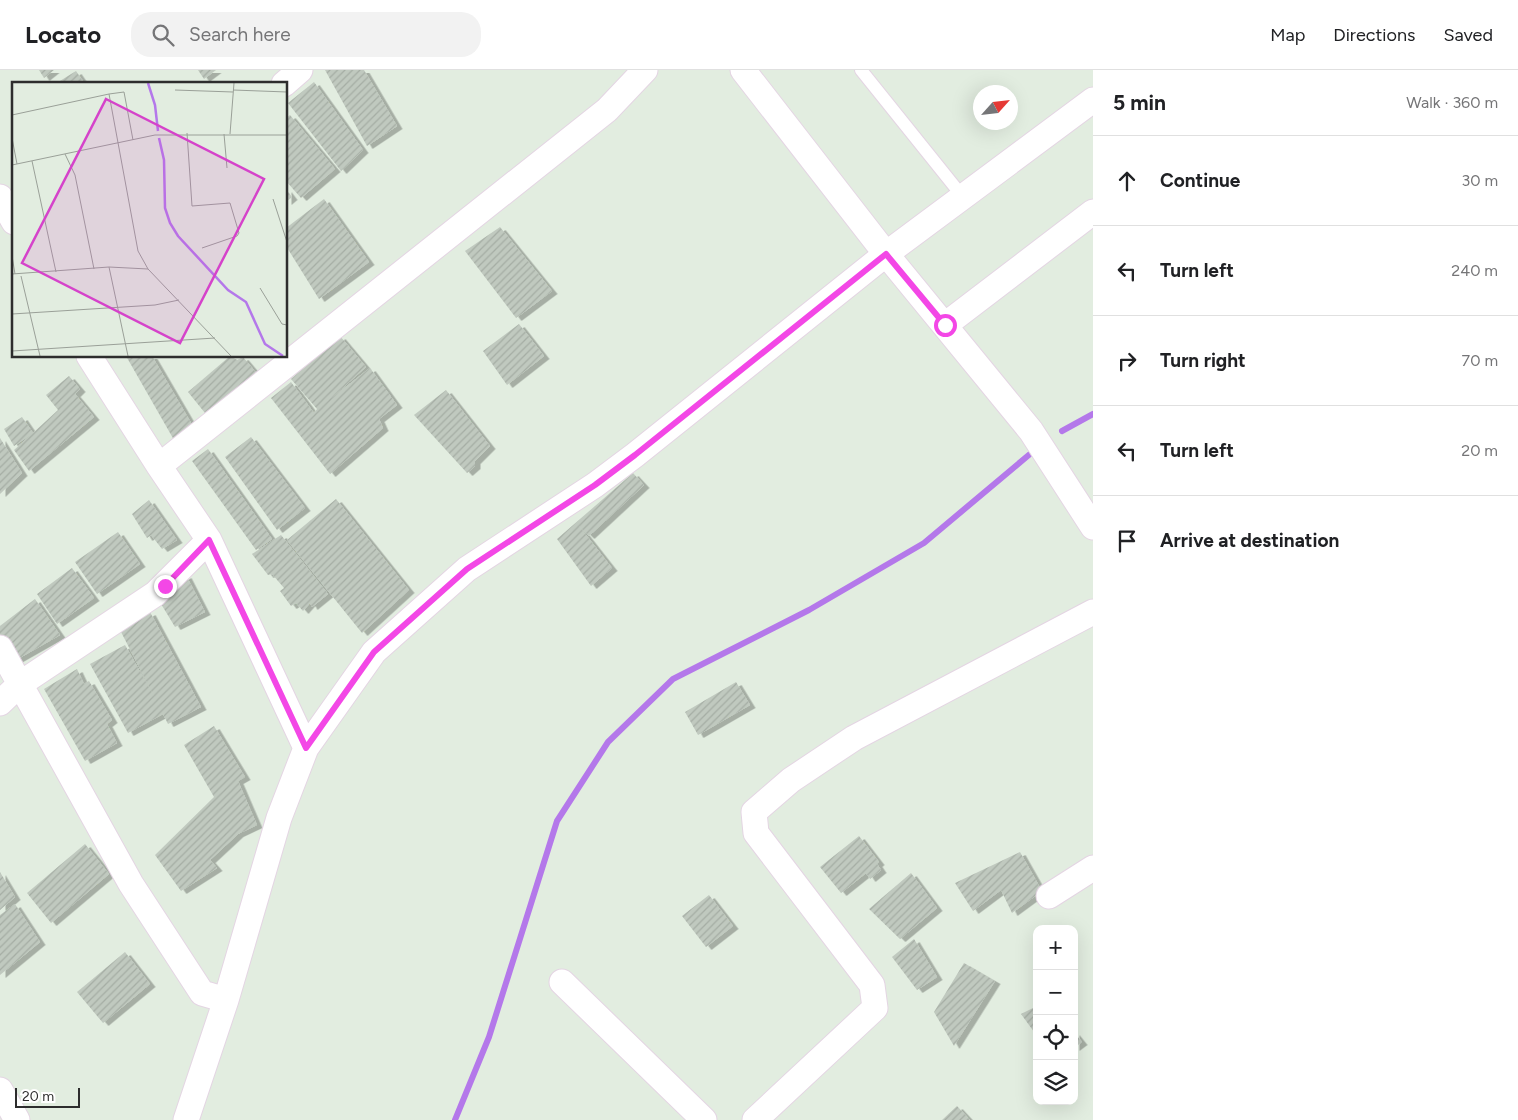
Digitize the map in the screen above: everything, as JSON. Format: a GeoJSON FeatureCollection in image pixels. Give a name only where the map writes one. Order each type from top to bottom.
{"type":"FeatureCollection","features":[{"type":"Feature","properties":{"kind":"street"},"geometry":{"type":"LineString","coordinates":[[286,82],[300,70]]}},
{"type":"Feature","properties":{"kind":"street"},"geometry":{"type":"LineString","coordinates":[[159,466],[607,110],[645,70]]}},
{"type":"Feature","properties":{"kind":"street"},"geometry":{"type":"LineString","coordinates":[[743,70],[886,254],[1031,431],[1093,527]]}},
{"type":"Feature","properties":{"kind":"street"},"geometry":{"type":"LineString","coordinates":[[186,1120],[226,1000],[279,818],[306,748],[374,652],[467,569],[595,485],[886,254],[1093,100]]}},
{"type":"Feature","properties":{"kind":"street"},"geometry":{"type":"LineString","coordinates":[[0,197],[12,218]]}},
{"type":"Feature","properties":{"kind":"street"},"geometry":{"type":"LineString","coordinates":[[945,325],[1093,212]]}},
{"type":"Feature","properties":{"kind":"street"},"geometry":{"type":"LineString","coordinates":[[90,358],[209,540],[306,748]]}},
{"type":"Feature","properties":{"kind":"street"},"geometry":{"type":"LineString","coordinates":[[0,703],[20,684],[155,594],[209,540]]}},
{"type":"Feature","properties":{"kind":"street"},"geometry":{"type":"LineString","coordinates":[[755,1120],[875,1008],[872,985],[756,833],[754,812],[791,780],[854,738],[1093,612]]}},
{"type":"Feature","properties":{"kind":"street"},"geometry":{"type":"LineString","coordinates":[[0,648],[130,884],[202,993],[226,1000]]}},
{"type":"Feature","properties":{"kind":"street"},"geometry":{"type":"LineString","coordinates":[[1049,896],[1093,868]]}},
{"type":"Feature","properties":{"kind":"street"},"geometry":{"type":"LineString","coordinates":[[562,982],[704,1120]]}},
{"type":"Feature","properties":{"kind":"street"},"geometry":{"type":"LineString","coordinates":[[0,1090],[17,1120]]}},
{"type":"Feature","properties":{"kind":"lane"},"geometry":{"type":"LineString","coordinates":[[861,70],[963,197]]}},
{"type":"Feature","properties":{"kind":"building"},"geometry":{"type":"Polygon","coordinates":[[[39,70],[54,70],[44,78],[39,70]]]}},
{"type":"Feature","properties":{"kind":"building"},"geometry":{"type":"Polygon","coordinates":[[[198,70],[216,70],[204,79],[198,70]]]}},
{"type":"Feature","properties":{"kind":"building"},"geometry":{"type":"Polygon","coordinates":[[[325,70],[364,70],[397,126],[367,146],[325,70]]]}},
{"type":"Feature","properties":{"kind":"building"},"geometry":{"type":"Polygon","coordinates":[[[76,71],[84,82],[58,82],[76,71]]]}},
{"type":"Feature","properties":{"kind":"building"},"geometry":{"type":"Polygon","coordinates":[[[314,82],[363,150],[341,171],[288,103],[314,82]]]}},
{"type":"Feature","properties":{"kind":"building"},"geometry":{"type":"Polygon","coordinates":[[[290,115],[335,169],[301,198],[288,183],[288,116],[290,115]]]}},
{"type":"Feature","properties":{"kind":"building"},"geometry":{"type":"Polygon","coordinates":[[[288,192],[292,197],[288,200],[288,192]]]}},
{"type":"Feature","properties":{"kind":"building"},"geometry":{"type":"Polygon","coordinates":[[[324,199],[369,262],[319,299],[288,249],[288,226],[324,199]]]}},
{"type":"Feature","properties":{"kind":"building"},"geometry":{"type":"Polygon","coordinates":[[[500,227],[552,291],[516,318],[465,251],[500,227]]]}},
{"type":"Feature","properties":{"kind":"building"},"geometry":{"type":"Polygon","coordinates":[[[519,324],[544,356],[507,385],[483,351],[519,324]]]}},
{"type":"Feature","properties":{"kind":"building"},"geometry":{"type":"Polygon","coordinates":[[[340,336],[366,367],[329,400],[370,368],[397,405],[379,419],[383,428],[330,474],[271,398],[291,382],[314,413],[317,409],[291,379],[340,336]]]}},
{"type":"Feature","properties":{"kind":"building"},"geometry":{"type":"Polygon","coordinates":[[[127,358],[153,358],[194,428],[174,440],[127,358]]]}},
{"type":"Feature","properties":{"kind":"building"},"geometry":{"type":"Polygon","coordinates":[[[228,358],[237,360],[244,358],[259,376],[209,418],[188,392],[228,358]]]}},
{"type":"Feature","properties":{"kind":"building"},"geometry":{"type":"Polygon","coordinates":[[[69,376],[80,389],[75,394],[94,417],[29,471],[14,450],[58,410],[46,395],[69,376]]]}},
{"type":"Feature","properties":{"kind":"building"},"geometry":{"type":"Polygon","coordinates":[[[446,390],[490,446],[475,461],[475,466],[467,473],[414,415],[446,390]]]}},
{"type":"Feature","properties":{"kind":"building"},"geometry":{"type":"Polygon","coordinates":[[[22,417],[33,433],[14,446],[4,429],[22,417]]]}},
{"type":"Feature","properties":{"kind":"building"},"geometry":{"type":"Polygon","coordinates":[[[251,437],[305,508],[277,530],[225,457],[251,437]]]}},
{"type":"Feature","properties":{"kind":"building"},"geometry":{"type":"Polygon","coordinates":[[[0,438],[22,473],[0,494],[0,438]]]}},
{"type":"Feature","properties":{"kind":"building"},"geometry":{"type":"Polygon","coordinates":[[[208,449],[272,539],[256,550],[192,461],[208,449]]]}},
{"type":"Feature","properties":{"kind":"building"},"geometry":{"type":"Polygon","coordinates":[[[633,473],[644,485],[589,536],[579,526],[612,568],[591,586],[557,539],[633,473]]]}},
{"type":"Feature","properties":{"kind":"building"},"geometry":{"type":"Polygon","coordinates":[[[336,499],[409,590],[362,633],[287,540],[336,499]]]}},
{"type":"Feature","properties":{"kind":"building"},"geometry":{"type":"Polygon","coordinates":[[[149,500],[177,540],[162,549],[151,535],[147,538],[132,514],[149,500]]]}},
{"type":"Feature","properties":{"kind":"building"},"geometry":{"type":"Polygon","coordinates":[[[118,532],[140,564],[97,594],[75,562],[118,532]]]}},
{"type":"Feature","properties":{"kind":"building"},"geometry":{"type":"Polygon","coordinates":[[[281,535],[328,594],[312,607],[310,603],[303,611],[296,603],[291,606],[280,591],[284,588],[272,574],[268,575],[252,554],[281,535]]]}},
{"type":"Feature","properties":{"kind":"building"},"geometry":{"type":"Polygon","coordinates":[[[72,568],[94,598],[57,624],[37,594],[72,568]]]}},
{"type":"Feature","properties":{"kind":"building"},"geometry":{"type":"Polygon","coordinates":[[[186,575],[205,612],[175,627],[155,594],[186,575]]]}},
{"type":"Feature","properties":{"kind":"building"},"geometry":{"type":"Polygon","coordinates":[[[35,599],[60,635],[9,664],[0,648],[0,626],[35,599]]]}},
{"type":"Feature","properties":{"kind":"building"},"geometry":{"type":"Polygon","coordinates":[[[150,612],[201,707],[168,724],[163,714],[128,733],[90,664],[125,645],[155,698],[120,630],[150,612]]]}},
{"type":"Feature","properties":{"kind":"building"},"geometry":{"type":"Polygon","coordinates":[[[77,669],[84,684],[89,681],[112,720],[107,724],[117,743],[85,761],[44,689],[77,669]]]}},
{"type":"Feature","properties":{"kind":"building"},"geometry":{"type":"Polygon","coordinates":[[[736,682],[750,705],[698,735],[685,712],[736,682]]]}},
{"type":"Feature","properties":{"kind":"building"},"geometry":{"type":"Polygon","coordinates":[[[214,726],[245,777],[238,781],[257,825],[238,834],[210,860],[217,868],[181,891],[155,855],[214,797],[184,745],[214,726]]]}},
{"type":"Feature","properties":{"kind":"building"},"geometry":{"type":"Polygon","coordinates":[[[859,836],[879,862],[877,864],[881,870],[870,879],[866,873],[841,893],[820,867],[859,836]]]}},
{"type":"Feature","properties":{"kind":"building"},"geometry":{"type":"Polygon","coordinates":[[[85,844],[109,874],[51,923],[27,893],[85,844]]]}},
{"type":"Feature","properties":{"kind":"building"},"geometry":{"type":"Polygon","coordinates":[[[1020,852],[1042,891],[1012,913],[1001,890],[973,911],[955,883],[1020,852]]]}},
{"type":"Feature","properties":{"kind":"building"},"geometry":{"type":"Polygon","coordinates":[[[0,872],[15,897],[0,910],[0,872]]]}},
{"type":"Feature","properties":{"kind":"building"},"geometry":{"type":"Polygon","coordinates":[[[911,873],[937,908],[900,939],[869,909],[911,873]]]}},
{"type":"Feature","properties":{"kind":"building"},"geometry":{"type":"Polygon","coordinates":[[[709,895],[733,926],[706,947],[682,916],[709,895]]]}},
{"type":"Feature","properties":{"kind":"building"},"geometry":{"type":"Polygon","coordinates":[[[15,904],[40,942],[0,975],[0,915],[15,904]]]}},
{"type":"Feature","properties":{"kind":"building"},"geometry":{"type":"Polygon","coordinates":[[[914,939],[937,977],[917,990],[892,957],[914,939]]]}},
{"type":"Feature","properties":{"kind":"building"},"geometry":{"type":"Polygon","coordinates":[[[125,952],[150,984],[103,1023],[77,992],[125,952]]]}},
{"type":"Feature","properties":{"kind":"building"},"geometry":{"type":"Polygon","coordinates":[[[964,963],[995,981],[954,1046],[934,1012],[964,963]]]}},
{"type":"Feature","properties":{"kind":"building"},"geometry":{"type":"Polygon","coordinates":[[[1033,1008],[1033,1030],[1021,1014],[1033,1008]]]}},
{"type":"Feature","properties":{"kind":"building"},"geometry":{"type":"Polygon","coordinates":[[[1078,1037],[1082,1042],[1078,1045],[1078,1037]]]}},
{"type":"Feature","properties":{"kind":"building"},"geometry":{"type":"Polygon","coordinates":[[[957,1106],[970,1120],[942,1120],[957,1106]]]}},
{"type":"Feature","properties":{"kind":"waterway"},"geometry":{"type":"LineString","coordinates":[[1062,431],[1093,414]]}},
{"type":"Feature","properties":{"kind":"waterway"},"geometry":{"type":"LineString","coordinates":[[455,1120],[489,1037],[557,821],[608,742],[673,679],[809,610],[924,543],[1030,454]]}},
{"type":"Feature","properties":{"kind":"route"},"geometry":{"type":"LineString","coordinates":[[165,586],[209,540],[306,748],[374,652],[467,569],[595,485],[635,455],[886,254],[945,325]]}}]}
